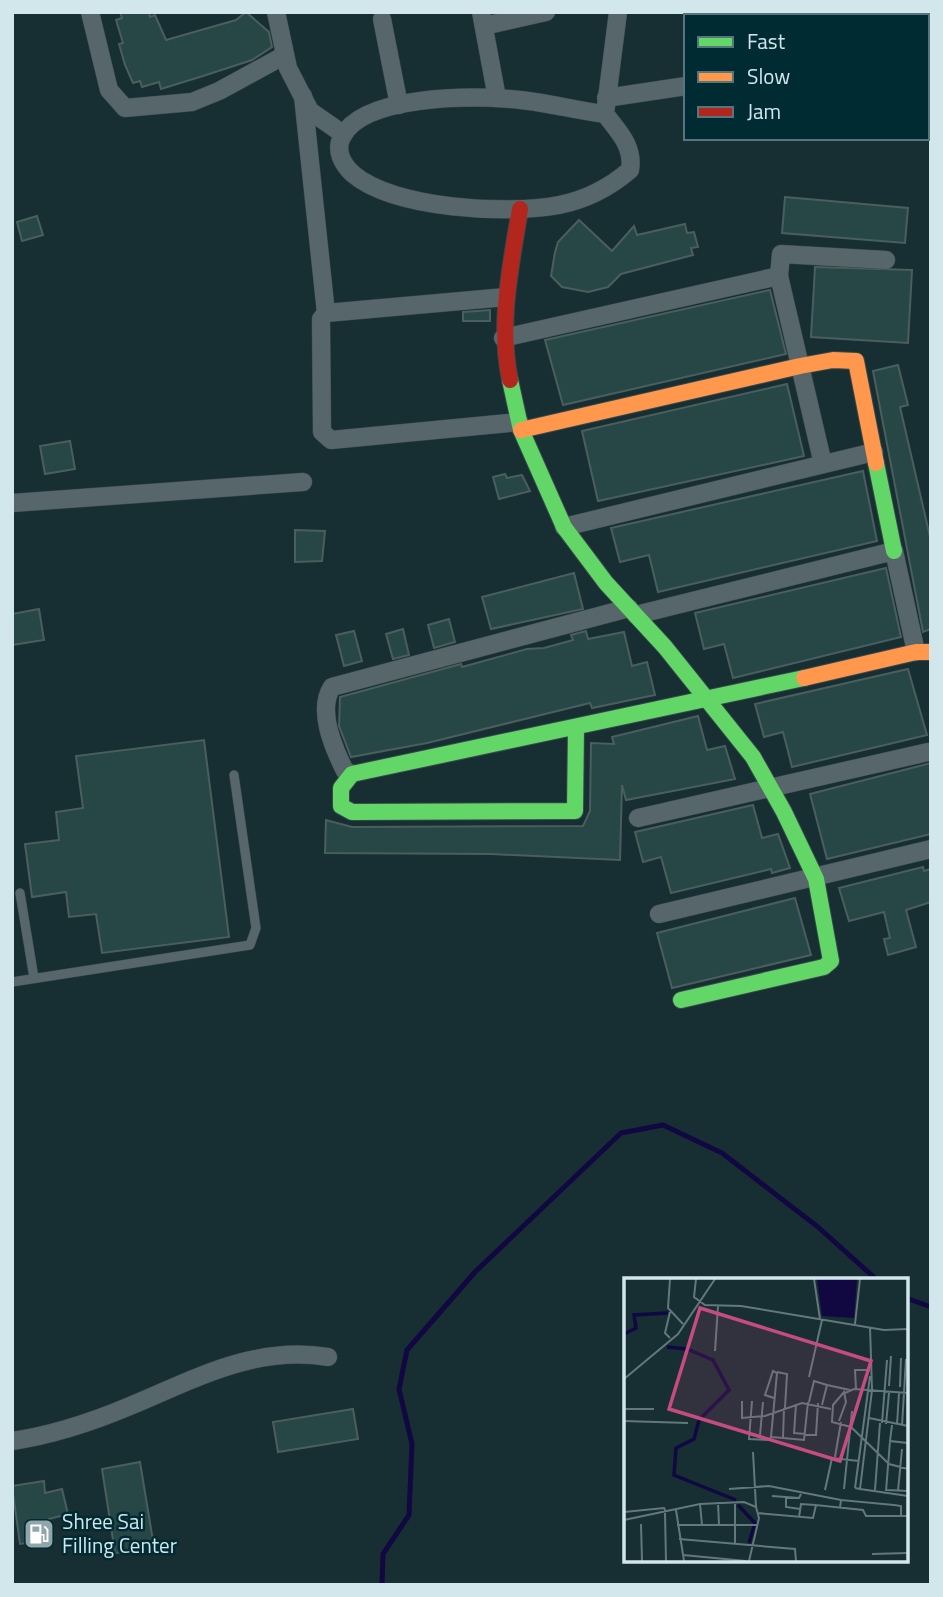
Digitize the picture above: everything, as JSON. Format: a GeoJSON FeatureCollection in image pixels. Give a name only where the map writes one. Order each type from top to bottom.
{"type":"FeatureCollection","features":[{"type":"Feature","properties":{"kind":"street"},"geometry":{"type":"LineString","coordinates":[[90,12],[109,90],[125,108],[192,102],[219,91],[285,55]]}},
{"type":"Feature","properties":{"kind":"street"},"geometry":{"type":"LineString","coordinates":[[276,12],[288,68],[310,111],[344,134]]}},
{"type":"Feature","properties":{"kind":"street"},"geometry":{"type":"LineString","coordinates":[[497,98],[482,19],[546,12]]}},
{"type":"Feature","properties":{"kind":"street"},"geometry":{"type":"LineString","coordinates":[[618,12],[606,106],[627,141],[632,161],[630,170],[597,192],[561,205],[520,209],[401,197],[379,189],[352,173],[341,159],[338,144],[348,125],[360,116],[399,105],[497,98],[606,106],[684,86]]}},
{"type":"Feature","properties":{"kind":"street"},"geometry":{"type":"LineString","coordinates":[[382,19],[399,105]]}},
{"type":"Feature","properties":{"kind":"street"},"geometry":{"type":"LineString","coordinates":[[303,96],[326,313]]}},
{"type":"Feature","properties":{"kind":"street"},"geometry":{"type":"LineString","coordinates":[[520,209],[506,298],[503,338],[509,382],[520,426],[564,527],[709,700],[753,757],[816,879],[831,955],[827,965],[681,1000]]}},
{"type":"Feature","properties":{"kind":"street"},"geometry":{"type":"LineString","coordinates":[[823,464],[779,276],[781,254],[886,260]]}},
{"type":"Feature","properties":{"kind":"street"},"geometry":{"type":"LineString","coordinates":[[503,338],[779,276]]}},
{"type":"Feature","properties":{"kind":"street"},"geometry":{"type":"LineString","coordinates":[[506,298],[326,313],[321,319],[323,432],[327,438],[520,426],[800,366],[833,360],[856,361],[894,551],[924,652],[352,774],[345,778],[339,798],[341,806],[352,812],[575,811],[576,728]]}},
{"type":"Feature","properties":{"kind":"street"},"geometry":{"type":"LineString","coordinates":[[564,527],[874,452]]}},
{"type":"Feature","properties":{"kind":"street"},"geometry":{"type":"LineString","coordinates":[[12,503],[303,482]]}},
{"type":"Feature","properties":{"kind":"street"},"geometry":{"type":"LineString","coordinates":[[352,774],[345,771],[339,759],[326,716],[325,702],[332,687],[894,551]]}},
{"type":"Feature","properties":{"kind":"street"},"geometry":{"type":"LineString","coordinates":[[638,818],[929,752]]}},
{"type":"Feature","properties":{"kind":"street"},"geometry":{"type":"LineString","coordinates":[[659,914],[816,879],[931,849]]}},
{"type":"Feature","properties":{"kind":"street"},"geometry":{"type":"LineString","coordinates":[[12,1441],[66,1430],[222,1366],[266,1355],[304,1353],[328,1357]]}},
{"type":"Feature","properties":{"kind":"lane"},"geometry":{"type":"LineString","coordinates":[[12,982],[250,945],[256,928],[234,775]]}},
{"type":"Feature","properties":{"kind":"lane"},"geometry":{"type":"LineString","coordinates":[[20,893],[34,978]]}},
{"type":"Feature","properties":{"kind":"building"},"geometry":{"type":"Polygon","coordinates":[[[120,12],[149,12],[150,17],[155,15],[166,40],[236,20],[246,12],[269,32],[272,47],[252,60],[161,89],[159,82],[142,87],[140,81],[133,83],[125,65],[119,44],[123,43],[116,20],[122,18],[120,12]]]}},
{"type":"Feature","properties":{"kind":"building"},"geometry":{"type":"Polygon","coordinates":[[[785,197],[908,208],[905,243],[782,233],[785,197]]]}},
{"type":"Feature","properties":{"kind":"building"},"geometry":{"type":"Polygon","coordinates":[[[37,216],[43,235],[22,241],[17,222],[37,216]]]}},
{"type":"Feature","properties":{"kind":"building"},"geometry":{"type":"Polygon","coordinates":[[[579,220],[612,251],[634,226],[637,235],[685,224],[687,233],[694,232],[698,247],[691,248],[693,255],[621,274],[608,287],[588,292],[562,287],[551,276],[555,252],[558,242],[579,220]]]}},
{"type":"Feature","properties":{"kind":"building"},"geometry":{"type":"Polygon","coordinates":[[[815,267],[912,270],[908,343],[811,337],[815,267]]]}},
{"type":"Feature","properties":{"kind":"building"},"geometry":{"type":"Polygon","coordinates":[[[770,290],[786,354],[563,405],[545,340],[770,290]]]}},
{"type":"Feature","properties":{"kind":"building"},"geometry":{"type":"Polygon","coordinates":[[[490,310],[490,321],[463,321],[463,312],[490,310]]]}},
{"type":"Feature","properties":{"kind":"building"},"geometry":{"type":"Polygon","coordinates":[[[898,365],[908,405],[900,407],[931,541],[931,629],[923,632],[873,371],[898,365]]]}},
{"type":"Feature","properties":{"kind":"building"},"geometry":{"type":"Polygon","coordinates":[[[787,384],[804,456],[598,501],[582,431],[787,384]]]}},
{"type":"Feature","properties":{"kind":"building"},"geometry":{"type":"Polygon","coordinates":[[[70,441],[75,469],[45,474],[40,446],[70,441]]]}},
{"type":"Feature","properties":{"kind":"building"},"geometry":{"type":"Polygon","coordinates":[[[863,471],[877,541],[658,592],[649,555],[620,562],[611,528],[863,471]]]}},
{"type":"Feature","properties":{"kind":"building"},"geometry":{"type":"Polygon","coordinates":[[[505,474],[507,478],[522,475],[530,491],[499,499],[493,477],[505,474]]]}},
{"type":"Feature","properties":{"kind":"building"},"geometry":{"type":"Polygon","coordinates":[[[295,530],[325,531],[322,561],[295,562],[295,530]]]}},
{"type":"Feature","properties":{"kind":"building"},"geometry":{"type":"Polygon","coordinates":[[[886,568],[901,637],[733,678],[724,644],[704,649],[695,613],[886,568]]]}},
{"type":"Feature","properties":{"kind":"building"},"geometry":{"type":"Polygon","coordinates":[[[574,573],[583,609],[491,629],[482,597],[574,573]]]}},
{"type":"Feature","properties":{"kind":"building"},"geometry":{"type":"Polygon","coordinates":[[[39,609],[44,640],[12,645],[12,614],[39,609]]]}},
{"type":"Feature","properties":{"kind":"building"},"geometry":{"type":"Polygon","coordinates":[[[449,619],[455,642],[434,648],[428,625],[449,619]]]}},
{"type":"Feature","properties":{"kind":"building"},"geometry":{"type":"Polygon","coordinates":[[[403,629],[409,655],[393,659],[386,634],[403,629]]]}},
{"type":"Feature","properties":{"kind":"building"},"geometry":{"type":"Polygon","coordinates":[[[354,631],[362,661],[344,666],[336,635],[354,631]]]}},
{"type":"Feature","properties":{"kind":"building"},"geometry":{"type":"Polygon","coordinates":[[[586,631],[588,639],[624,632],[632,666],[647,662],[655,695],[592,708],[590,703],[427,743],[351,757],[339,726],[340,697],[461,664],[462,667],[527,649],[544,648],[573,640],[571,635],[586,631]]]}},
{"type":"Feature","properties":{"kind":"building"},"geometry":{"type":"Polygon","coordinates":[[[908,669],[927,735],[792,767],[783,732],[764,737],[755,704],[908,669]]]}},
{"type":"Feature","properties":{"kind":"building"},"geometry":{"type":"Polygon","coordinates":[[[698,716],[707,750],[725,746],[735,779],[626,800],[622,785],[620,860],[491,854],[325,853],[326,820],[352,827],[583,826],[590,811],[591,743],[614,744],[612,737],[698,716]]]}},
{"type":"Feature","properties":{"kind":"building"},"geometry":{"type":"Polygon","coordinates":[[[204,740],[229,937],[102,953],[96,914],[69,917],[66,892],[32,897],[25,844],[59,840],[56,812],[83,808],[76,756],[204,740]]]}},
{"type":"Feature","properties":{"kind":"building"},"geometry":{"type":"Polygon","coordinates":[[[931,763],[931,834],[827,859],[810,794],[931,763]]]}},
{"type":"Feature","properties":{"kind":"building"},"geometry":{"type":"Polygon","coordinates":[[[753,805],[762,838],[778,834],[790,868],[772,873],[771,869],[671,893],[661,857],[643,862],[635,832],[753,805]]]}},
{"type":"Feature","properties":{"kind":"building"},"geometry":{"type":"Polygon","coordinates":[[[923,867],[924,871],[931,869],[931,902],[906,910],[916,947],[888,955],[884,939],[890,938],[884,912],[849,921],[839,888],[923,867]]]}},
{"type":"Feature","properties":{"kind":"building"},"geometry":{"type":"Polygon","coordinates":[[[795,898],[811,955],[672,988],[657,933],[795,898]]]}},
{"type":"Feature","properties":{"kind":"building"},"geometry":{"type":"Polygon","coordinates":[[[353,1409],[358,1439],[278,1452],[273,1422],[353,1409]]]}},
{"type":"Feature","properties":{"kind":"building"},"geometry":{"type":"Polygon","coordinates":[[[140,1462],[154,1547],[115,1553],[102,1469],[140,1462]]]}},
{"type":"Feature","properties":{"kind":"building"},"geometry":{"type":"Polygon","coordinates":[[[44,1481],[45,1493],[62,1489],[68,1514],[49,1519],[52,1540],[20,1544],[12,1486],[44,1481]]]}},
{"type":"Feature","properties":{"kind":"waterway"},"geometry":{"type":"LineString","coordinates":[[382,1585],[383,1554],[409,1515],[412,1444],[399,1389],[407,1350],[475,1272],[621,1133],[663,1125],[722,1153],[818,1227],[875,1278]]}},
{"type":"Feature","properties":{"kind":"waterway"},"geometry":{"type":"LineString","coordinates":[[908,1299],[931,1307]]}},
{"type":"Feature","properties":{"kind":"traffic: fast"},"geometry":{"type":"LineString","coordinates":[[510,380],[521,430],[564,527],[606,583],[665,647],[753,757],[784,812],[816,879],[831,961],[824,967],[681,1000]]}},
{"type":"Feature","properties":{"kind":"traffic: fast"},"geometry":{"type":"LineString","coordinates":[[876,463],[894,551]]}},
{"type":"Feature","properties":{"kind":"traffic: fast"},"geometry":{"type":"LineString","coordinates":[[576,728],[575,811],[352,812],[341,806],[341,788],[352,774],[804,678]]}},
{"type":"Feature","properties":{"kind":"traffic: slow"},"geometry":{"type":"LineString","coordinates":[[521,430],[800,366],[833,360],[856,361],[876,463]]}},
{"type":"Feature","properties":{"kind":"traffic: slow"},"geometry":{"type":"LineString","coordinates":[[804,678],[916,652],[931,652]]}},
{"type":"Feature","properties":{"kind":"traffic: jam"},"geometry":{"type":"LineString","coordinates":[[510,380],[505,337],[506,315],[520,209]]}},
{"type":"Feature","properties":{"kind":"place","name":"Shree Sai Filling Center"},"geometry":{"type":"Point","coordinates":[39,1534]}}]}
